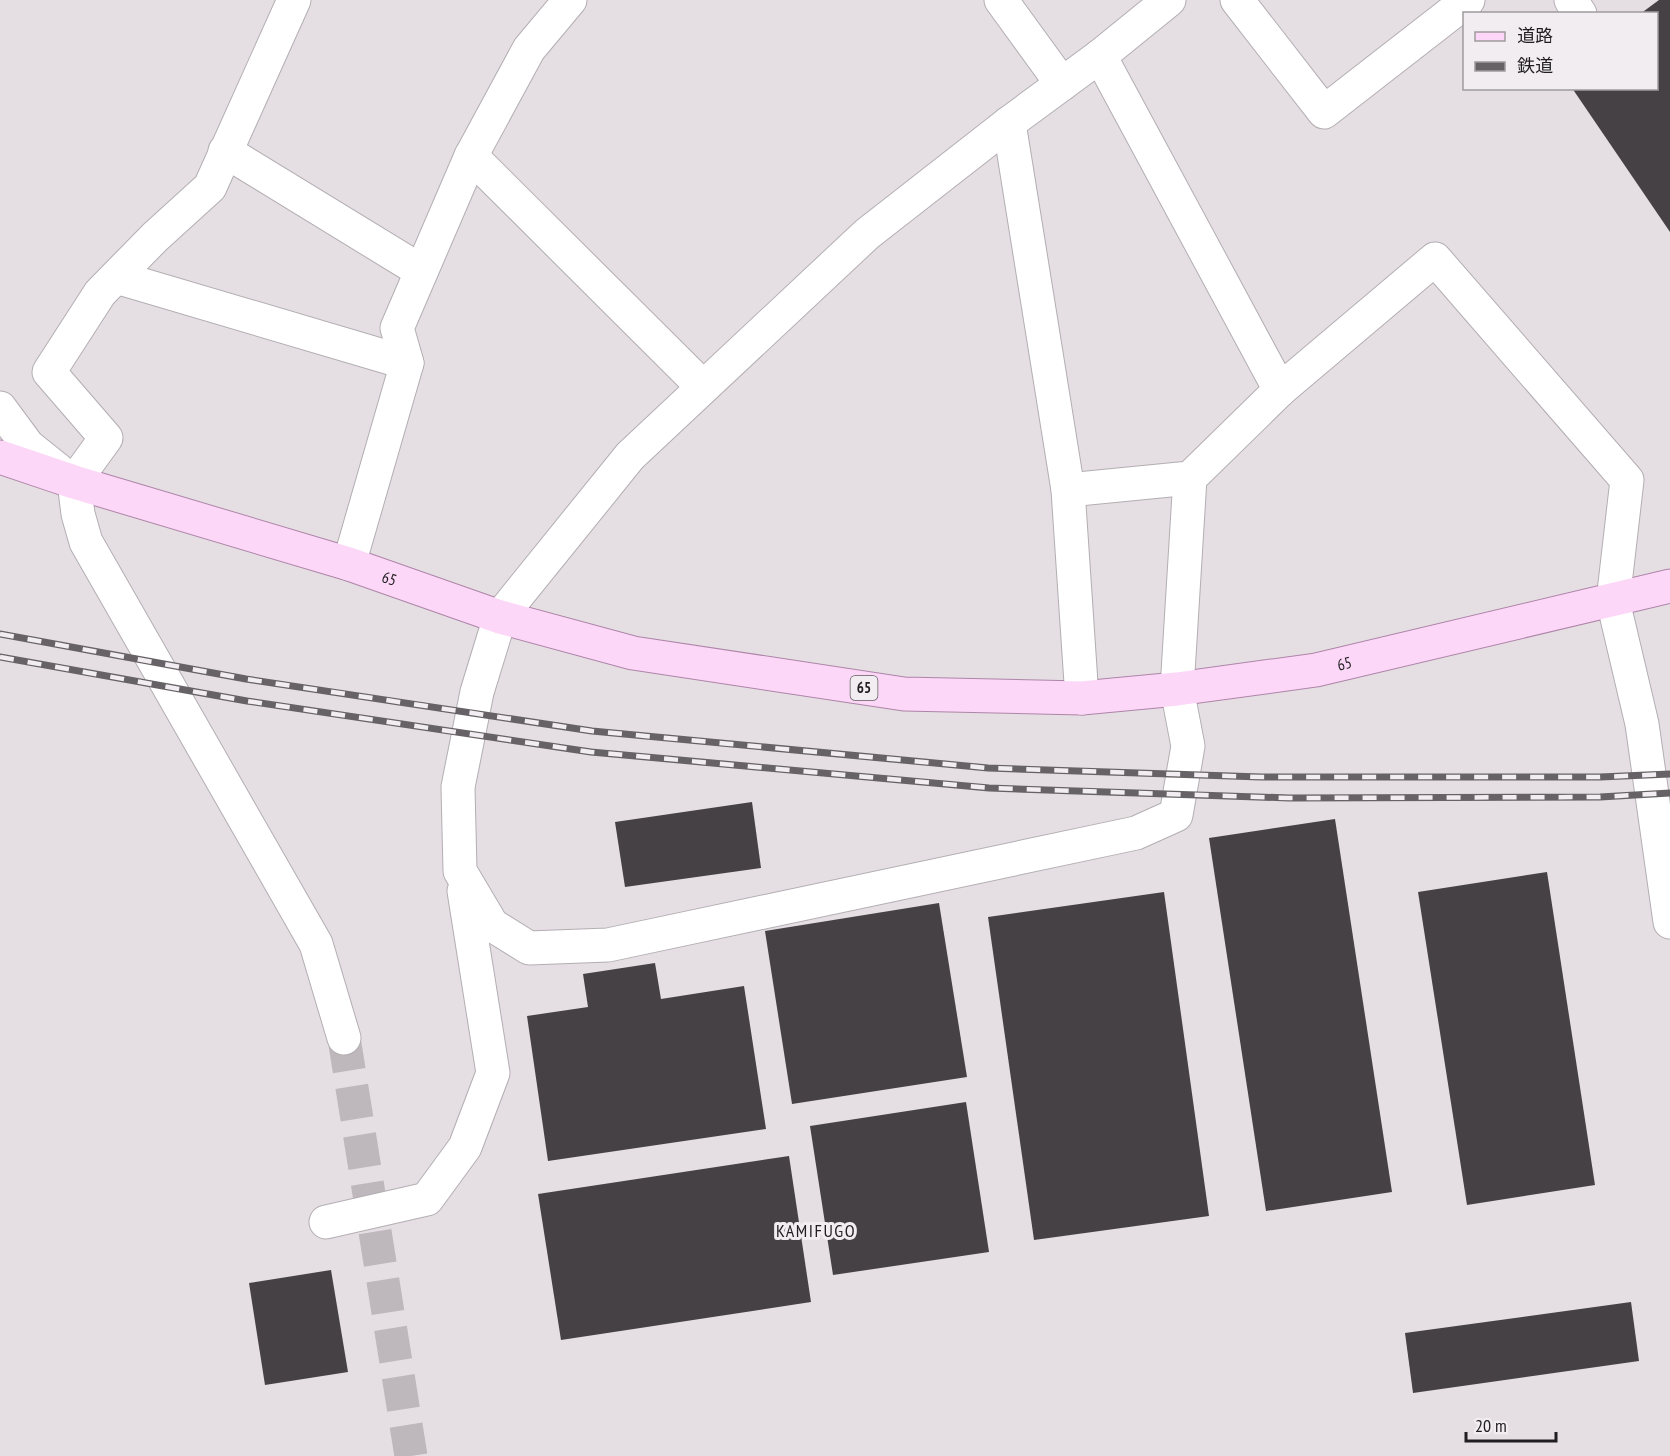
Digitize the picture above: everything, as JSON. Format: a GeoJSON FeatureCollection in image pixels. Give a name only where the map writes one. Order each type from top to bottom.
{"type":"FeatureCollection","features":[{"type":"Feature","properties":{"kind":"main road","name":"65"},"geometry":{"type":"LineString","coordinates":[[0,458],[349,564],[500,617],[633,653],[904,694],[1082,698],[1177,689],[1316,670],[1670,586]]}},
{"type":"Feature","properties":{"kind":"street"},"geometry":{"type":"LineString","coordinates":[[294,0],[210,187],[155,237],[100,293],[49,372],[106,438],[74,482],[78,514],[86,542],[316,944],[344,1038]]}},
{"type":"Feature","properties":{"kind":"street"},"geometry":{"type":"LineString","coordinates":[[349,564],[407,363],[397,328],[471,156],[529,49],[570,0]]}},
{"type":"Feature","properties":{"kind":"street"},"geometry":{"type":"LineString","coordinates":[[1002,0],[1062,84]]}},
{"type":"Feature","properties":{"kind":"street"},"geometry":{"type":"LineString","coordinates":[[326,1222],[427,1199],[465,1147],[493,1073],[460,871],[458,788],[477,692],[500,617],[630,456],[867,234],[1009,123],[1100,56],[1169,0]]}},
{"type":"Feature","properties":{"kind":"street"},"geometry":{"type":"LineString","coordinates":[[1237,0],[1324,112],[1468,0]]}},
{"type":"Feature","properties":{"kind":"street"},"geometry":{"type":"LineString","coordinates":[[1100,56],[1280,390]]}},
{"type":"Feature","properties":{"kind":"street"},"geometry":{"type":"LineString","coordinates":[[1009,123],[1068,490],[1082,698]]}},
{"type":"Feature","properties":{"kind":"street"},"geometry":{"type":"LineString","coordinates":[[225,151],[421,272]]}},
{"type":"Feature","properties":{"kind":"street"},"geometry":{"type":"LineString","coordinates":[[471,156],[703,387]]}},
{"type":"Feature","properties":{"kind":"street"},"geometry":{"type":"LineString","coordinates":[[1068,490],[1190,478],[1280,390],[1435,259],[1627,480],[1612,601],[1642,724],[1670,922]]}},
{"type":"Feature","properties":{"kind":"street"},"geometry":{"type":"LineString","coordinates":[[116,277],[407,363]]}},
{"type":"Feature","properties":{"kind":"street"},"geometry":{"type":"LineString","coordinates":[[0,408],[28,446],[74,482]]}},
{"type":"Feature","properties":{"kind":"street"},"geometry":{"type":"LineString","coordinates":[[460,871],[492,925],[529,948],[608,945],[1136,833],[1176,815],[1188,746],[1177,689],[1190,478]]}},
{"type":"Feature","properties":{"kind":"building"},"geometry":{"type":"Polygon","coordinates":[[[1659,0],[1670,0],[1670,232],[1573,90],[1658,90],[1658,12],[1643,12],[1659,0]]]}},
{"type":"Feature","properties":{"kind":"building"},"geometry":{"type":"Polygon","coordinates":[[[752,802],[761,868],[625,887],[615,822],[752,802]]]}},
{"type":"Feature","properties":{"kind":"building"},"geometry":{"type":"Polygon","coordinates":[[[1335,819],[1392,1192],[1266,1211],[1209,838],[1335,819]]]}},
{"type":"Feature","properties":{"kind":"building"},"geometry":{"type":"Polygon","coordinates":[[[1547,872],[1595,1185],[1467,1205],[1418,892],[1547,872]]]}},
{"type":"Feature","properties":{"kind":"building"},"geometry":{"type":"Polygon","coordinates":[[[1164,892],[1209,1216],[1034,1240],[988,917],[1164,892]]]}},
{"type":"Feature","properties":{"kind":"building"},"geometry":{"type":"Polygon","coordinates":[[[939,903],[967,1077],[792,1104],[765,931],[939,903]]]}},
{"type":"Feature","properties":{"kind":"building"},"geometry":{"type":"Polygon","coordinates":[[[655,963],[661,999],[744,986],[766,1129],[548,1161],[527,1016],[588,1007],[583,974],[655,963]]]}},
{"type":"Feature","properties":{"kind":"building"},"geometry":{"type":"Polygon","coordinates":[[[966,1102],[989,1252],[833,1275],[810,1126],[966,1102]]]}},
{"type":"Feature","properties":{"kind":"building"},"geometry":{"type":"Polygon","coordinates":[[[789,1156],[811,1302],[561,1340],[538,1194],[789,1156]]]}},
{"type":"Feature","properties":{"kind":"building"},"geometry":{"type":"Polygon","coordinates":[[[331,1270],[348,1372],[265,1385],[249,1283],[331,1270]]]}},
{"type":"Feature","properties":{"kind":"building"},"geometry":{"type":"Polygon","coordinates":[[[1631,1302],[1639,1361],[1413,1393],[1405,1333],[1631,1302]]]}},
{"type":"Feature","properties":{"kind":"tunnel"},"geometry":{"type":"LineString","coordinates":[[344,1038],[411,1456]]}},
{"type":"Feature","properties":{"kind":"railway"},"geometry":{"type":"LineString","coordinates":[[0,634],[246,679],[592,731],[988,768],[1261,777],[1600,777],[1670,774]]}},
{"type":"Feature","properties":{"kind":"railway"},"geometry":{"type":"LineString","coordinates":[[0,657],[247,701],[591,752],[989,788],[1289,798],[1600,797],[1670,793]]}},
{"type":"Feature","properties":{"kind":"district","name":"KAMIFUGO"},"geometry":{"type":"Point","coordinates":[816,1231]}}]}
